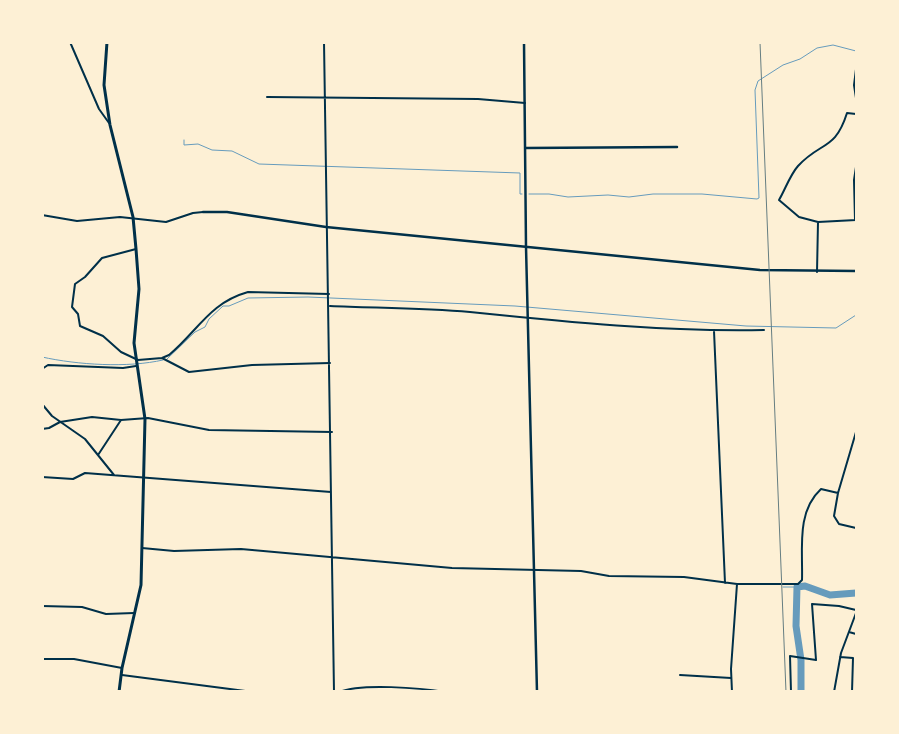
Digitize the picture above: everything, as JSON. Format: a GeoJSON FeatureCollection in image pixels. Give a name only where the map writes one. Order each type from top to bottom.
{"type":"FeatureCollection","features":[{"type":"Feature","properties":{"kind":"main road"},"geometry":{"type":"LineString","coordinates":[[107,42],[104,85],[110,125],[133,217],[139,289],[134,332],[146,419],[141,585],[122,668],[120,692]]}},
{"type":"Feature","properties":{"kind":"street"},"geometry":{"type":"LineString","coordinates":[[70,42],[99,109],[106,122],[110,125]]}},
{"type":"Feature","properties":{"kind":"street"},"geometry":{"type":"LineString","coordinates":[[324,42],[326,227],[330,306],[332,432],[334,692]]}},
{"type":"Feature","properties":{"kind":"street"},"geometry":{"type":"LineString","coordinates":[[524,42],[526,247],[536,570],[537,692]]}},
{"type":"Feature","properties":{"kind":"street"},"geometry":{"type":"LineString","coordinates":[[856,69],[854,85],[856,98]]}},
{"type":"Feature","properties":{"kind":"street"},"geometry":{"type":"LineString","coordinates":[[267,97],[324,96],[478,99],[525,103]]}},
{"type":"Feature","properties":{"kind":"street"},"geometry":{"type":"LineString","coordinates":[[856,114],[847,113],[836,138],[819,148],[798,167],[779,200],[799,217],[818,222],[856,220],[854,180],[856,166]]}},
{"type":"Feature","properties":{"kind":"street"},"geometry":{"type":"LineString","coordinates":[[525,148],[677,147]]}},
{"type":"Feature","properties":{"kind":"street"},"geometry":{"type":"LineString","coordinates":[[42,215],[77,221],[133,217],[170,222],[193,213],[227,212],[326,227],[760,270],[856,271]]}},
{"type":"Feature","properties":{"kind":"street"},"geometry":{"type":"LineString","coordinates":[[817,272],[818,222]]}},
{"type":"Feature","properties":{"kind":"street"},"geometry":{"type":"LineString","coordinates":[[136,249],[102,258],[85,278],[75,284],[72,308],[78,314],[80,326],[103,336],[121,352],[138,360],[162,358],[174,350],[213,309],[236,295],[248,292],[329,294]]}},
{"type":"Feature","properties":{"kind":"street"},"geometry":{"type":"LineString","coordinates":[[330,306],[470,312],[714,331],[764,330]]}},
{"type":"Feature","properties":{"kind":"street"},"geometry":{"type":"LineString","coordinates":[[714,331],[725,584]]}},
{"type":"Feature","properties":{"kind":"street"},"geometry":{"type":"LineString","coordinates":[[162,358],[189,372],[252,365],[330,363]]}},
{"type":"Feature","properties":{"kind":"street"},"geometry":{"type":"LineString","coordinates":[[42,369],[48,365],[123,368],[138,366]]}},
{"type":"Feature","properties":{"kind":"street"},"geometry":{"type":"LineString","coordinates":[[42,404],[60,422],[85,439],[116,476]]}},
{"type":"Feature","properties":{"kind":"street"},"geometry":{"type":"LineString","coordinates":[[42,429],[49,428],[60,422],[92,417],[121,420],[146,419],[209,430],[332,432]]}},
{"type":"Feature","properties":{"kind":"street"},"geometry":{"type":"LineString","coordinates":[[98,455],[121,420]]}},
{"type":"Feature","properties":{"kind":"street"},"geometry":{"type":"LineString","coordinates":[[856,432],[838,494],[834,520],[839,524],[856,528]]}},
{"type":"Feature","properties":{"kind":"street"},"geometry":{"type":"LineString","coordinates":[[42,477],[72,479],[85,473],[144,476],[331,492]]}},
{"type":"Feature","properties":{"kind":"street"},"geometry":{"type":"LineString","coordinates":[[142,548],[174,551],[240,550],[452,568],[482,567],[581,571],[609,576],[684,577],[725,584],[801,583],[803,522],[807,508],[821,489],[838,494]]}},
{"type":"Feature","properties":{"kind":"street"},"geometry":{"type":"LineString","coordinates":[[732,692],[731,678],[737,584]]}},
{"type":"Feature","properties":{"kind":"street"},"geometry":{"type":"LineString","coordinates":[[791,692],[790,656],[803,656],[816,660],[812,604],[839,606],[856,612],[840,657],[834,692]]}},
{"type":"Feature","properties":{"kind":"street"},"geometry":{"type":"LineString","coordinates":[[42,606],[82,607],[106,614],[135,613]]}},
{"type":"Feature","properties":{"kind":"street"},"geometry":{"type":"LineString","coordinates":[[850,632],[856,634]]}},
{"type":"Feature","properties":{"kind":"street"},"geometry":{"type":"LineString","coordinates":[[840,657],[853,658],[852,692]]}},
{"type":"Feature","properties":{"kind":"street"},"geometry":{"type":"LineString","coordinates":[[42,659],[74,658],[122,668]]}},
{"type":"Feature","properties":{"kind":"street"},"geometry":{"type":"LineString","coordinates":[[121,675],[253,692]]}},
{"type":"Feature","properties":{"kind":"street"},"geometry":{"type":"LineString","coordinates":[[680,675],[731,678]]}},
{"type":"Feature","properties":{"kind":"street"},"geometry":{"type":"LineString","coordinates":[[339,692],[367,688],[445,692]]}},
{"type":"Feature","properties":{"kind":"waterway"},"geometry":{"type":"LineString","coordinates":[[529,194],[549,194],[568,197],[702,194],[757,199],[759,198],[755,90],[758,81],[783,65],[800,59],[817,48],[833,45],[856,51]]}},
{"type":"Feature","properties":{"kind":"waterway"},"geometry":{"type":"LineString","coordinates":[[184,140],[184,145],[198,144],[212,150],[232,151],[259,164],[520,173],[520,194],[522,194]]}},
{"type":"Feature","properties":{"kind":"waterway"},"geometry":{"type":"LineString","coordinates":[[167,359],[195,332],[205,327],[209,319],[223,306],[229,306],[248,298],[308,297],[515,306],[746,326],[836,328],[856,315]]}},
{"type":"Feature","properties":{"kind":"waterway"},"geometry":{"type":"LineString","coordinates":[[42,357],[71,362],[119,365],[163,360]]}},
{"type":"Feature","properties":{"kind":"waterway"},"geometry":{"type":"LineString","coordinates":[[801,692],[801,660],[796,626],[797,587],[805,586],[830,595],[856,593]]}},
{"type":"Feature","properties":{"kind":"waterway"},"geometry":{"type":"LineString","coordinates":[[783,587],[797,587]]}},
{"type":"Feature","properties":{"kind":"railway"},"geometry":{"type":"LineString","coordinates":[[760,42],[786,692]]}}]}
